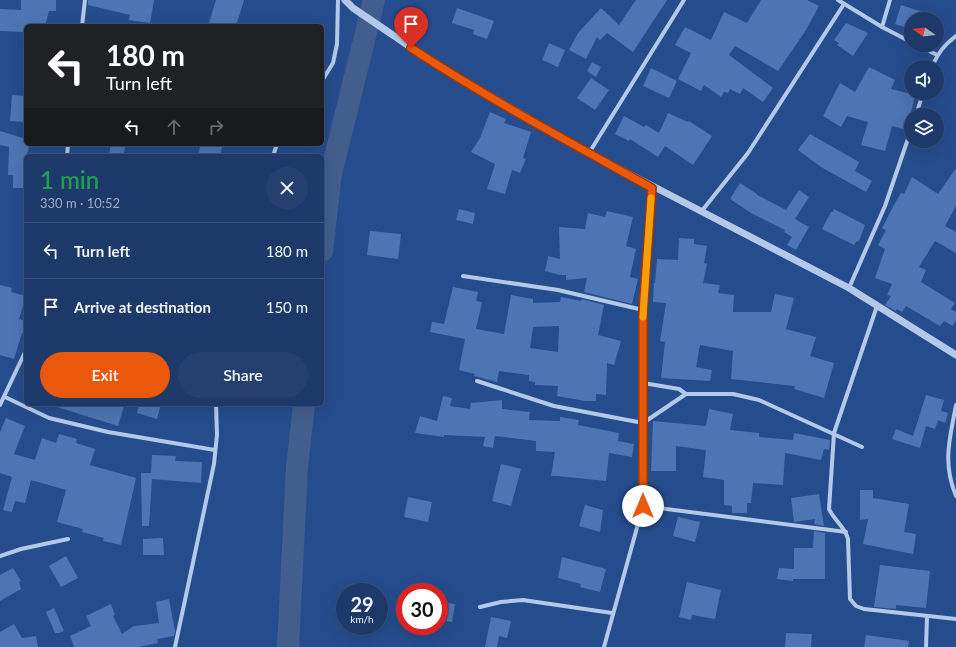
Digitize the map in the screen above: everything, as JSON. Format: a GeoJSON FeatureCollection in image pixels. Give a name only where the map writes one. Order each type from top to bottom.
{"type":"FeatureCollection","features":[{"type":"Feature","properties":{"kind":"street"},"geometry":{"type":"LineString","coordinates":[[82,24],[85,0]]}},
{"type":"Feature","properties":{"kind":"street"},"geometry":{"type":"LineString","coordinates":[[324,77],[333,63],[337,44],[338,0]]}},
{"type":"Feature","properties":{"kind":"street"},"geometry":{"type":"LineString","coordinates":[[346,0],[353,8],[437,65],[588,153],[652,188],[849,288],[956,355]]}},
{"type":"Feature","properties":{"kind":"street"},"geometry":{"type":"LineString","coordinates":[[588,153],[684,0]]}},
{"type":"Feature","properties":{"kind":"street"},"geometry":{"type":"LineString","coordinates":[[838,0],[882,27],[904,38]]}},
{"type":"Feature","properties":{"kind":"street"},"geometry":{"type":"LineString","coordinates":[[882,27],[890,0]]}},
{"type":"Feature","properties":{"kind":"street"},"geometry":{"type":"LineString","coordinates":[[701,213],[748,153],[844,4]]}},
{"type":"Feature","properties":{"kind":"street"},"geometry":{"type":"LineString","coordinates":[[935,60],[944,46],[956,36]]}},
{"type":"Feature","properties":{"kind":"street"},"geometry":{"type":"LineString","coordinates":[[931,52],[937,55]]}},
{"type":"Feature","properties":{"kind":"street"},"geometry":{"type":"LineString","coordinates":[[849,288],[885,206],[905,148]]}},
{"type":"Feature","properties":{"kind":"street"},"geometry":{"type":"LineString","coordinates":[[604,647],[612,613],[643,506],[643,310],[652,188]]}},
{"type":"Feature","properties":{"kind":"street"},"geometry":{"type":"LineString","coordinates":[[463,276],[558,290],[643,310]]}},
{"type":"Feature","properties":{"kind":"street"},"geometry":{"type":"LineString","coordinates":[[877,306],[834,434],[829,509],[834,519],[846,532],[848,539],[850,599],[864,609],[956,619]]}},
{"type":"Feature","properties":{"kind":"street"},"geometry":{"type":"LineString","coordinates":[[0,405],[24,354]]}},
{"type":"Feature","properties":{"kind":"street"},"geometry":{"type":"LineString","coordinates":[[477,381],[554,406],[643,423],[686,394],[733,394],[759,400],[862,447]]}},
{"type":"Feature","properties":{"kind":"street"},"geometry":{"type":"LineString","coordinates":[[643,383],[680,389],[686,394]]}},
{"type":"Feature","properties":{"kind":"street"},"geometry":{"type":"LineString","coordinates":[[5,397],[24,405]]}},
{"type":"Feature","properties":{"kind":"street"},"geometry":{"type":"LineString","coordinates":[[956,404],[949,443],[947,466],[956,496]]}},
{"type":"Feature","properties":{"kind":"street"},"geometry":{"type":"LineString","coordinates":[[26,406],[56,419],[108,432],[215,450]]}},
{"type":"Feature","properties":{"kind":"street"},"geometry":{"type":"LineString","coordinates":[[175,647],[214,464],[216,406]]}},
{"type":"Feature","properties":{"kind":"street"},"geometry":{"type":"LineString","coordinates":[[643,506],[846,532]]}},
{"type":"Feature","properties":{"kind":"street"},"geometry":{"type":"LineString","coordinates":[[0,556],[21,549],[68,539]]}},
{"type":"Feature","properties":{"kind":"street"},"geometry":{"type":"LineString","coordinates":[[480,607],[501,602],[523,600],[612,613]]}},
{"type":"Feature","properties":{"kind":"street"},"geometry":{"type":"LineString","coordinates":[[926,647],[927,617]]}},
{"type":"Feature","properties":{"kind":"building"},"geometry":{"type":"Polygon","coordinates":[[[21,0],[56,0],[56,11],[49,11],[46,24],[24,24],[24,32],[0,31],[0,9],[21,10],[21,0]]]}},
{"type":"Feature","properties":{"kind":"building"},"geometry":{"type":"Polygon","coordinates":[[[88,0],[154,0],[150,23],[129,20],[130,15],[88,5],[88,0]]]}},
{"type":"Feature","properties":{"kind":"building"},"geometry":{"type":"Polygon","coordinates":[[[216,0],[244,0],[237,24],[209,24],[216,0]]]}},
{"type":"Feature","properties":{"kind":"building"},"geometry":{"type":"Polygon","coordinates":[[[636,0],[667,0],[633,52],[607,33],[600,40],[597,37],[586,59],[569,50],[578,33],[601,8],[619,25],[636,0]]]}},
{"type":"Feature","properties":{"kind":"building"},"geometry":{"type":"Polygon","coordinates":[[[761,0],[807,0],[819,6],[806,30],[778,71],[735,46],[729,55],[773,88],[763,102],[743,88],[740,94],[730,89],[728,93],[724,92],[721,97],[704,85],[701,91],[678,79],[691,53],[675,45],[685,27],[711,40],[724,12],[747,23],[761,0]]]}},
{"type":"Feature","properties":{"kind":"building"},"geometry":{"type":"Polygon","coordinates":[[[901,5],[923,12],[904,12],[904,27],[895,24],[901,5]]]}},
{"type":"Feature","properties":{"kind":"building"},"geometry":{"type":"Polygon","coordinates":[[[457,8],[494,21],[487,39],[473,34],[474,30],[452,23],[457,8]]]}},
{"type":"Feature","properties":{"kind":"building"},"geometry":{"type":"Polygon","coordinates":[[[846,23],[868,33],[853,56],[837,45],[839,43],[834,40],[846,23]]]}},
{"type":"Feature","properties":{"kind":"building"},"geometry":{"type":"Polygon","coordinates":[[[549,43],[565,50],[558,67],[542,60],[549,43]]]}},
{"type":"Feature","properties":{"kind":"building"},"geometry":{"type":"Polygon","coordinates":[[[592,62],[601,67],[596,77],[587,71],[592,62]]]}},
{"type":"Feature","properties":{"kind":"building"},"geometry":{"type":"Polygon","coordinates":[[[869,67],[895,80],[891,89],[904,92],[904,100],[914,100],[912,108],[904,108],[904,129],[892,126],[885,151],[861,145],[868,122],[847,116],[841,127],[823,116],[840,83],[855,92],[869,67]]]}},
{"type":"Feature","properties":{"kind":"building"},"geometry":{"type":"Polygon","coordinates":[[[651,68],[677,81],[669,98],[643,86],[651,68]]]}},
{"type":"Feature","properties":{"kind":"building"},"geometry":{"type":"Polygon","coordinates":[[[591,78],[609,90],[595,110],[577,98],[591,78]]]}},
{"type":"Feature","properties":{"kind":"building"},"geometry":{"type":"Polygon","coordinates":[[[12,95],[24,96],[24,122],[10,121],[12,95]]]}},
{"type":"Feature","properties":{"kind":"building"},"geometry":{"type":"Polygon","coordinates":[[[490,112],[506,119],[504,123],[531,132],[523,158],[526,159],[520,173],[512,170],[505,194],[487,189],[495,164],[471,152],[480,138],[490,112]]]}},
{"type":"Feature","properties":{"kind":"building"},"geometry":{"type":"Polygon","coordinates":[[[668,113],[688,122],[689,121],[712,136],[693,165],[665,146],[658,157],[630,139],[629,141],[615,134],[624,116],[644,127],[646,125],[659,133],[668,113]]]}},
{"type":"Feature","properties":{"kind":"building"},"geometry":{"type":"Polygon","coordinates":[[[0,131],[24,138],[24,146],[29,146],[27,154],[24,154],[24,188],[13,188],[13,175],[8,175],[9,147],[0,145],[0,131]]]}},
{"type":"Feature","properties":{"kind":"building"},"geometry":{"type":"Polygon","coordinates":[[[810,134],[859,162],[855,171],[872,181],[866,192],[821,167],[798,150],[810,134]]]}},
{"type":"Feature","properties":{"kind":"building"},"geometry":{"type":"Polygon","coordinates":[[[111,146],[126,146],[124,154],[109,154],[111,146]]]}},
{"type":"Feature","properties":{"kind":"building"},"geometry":{"type":"Polygon","coordinates":[[[200,146],[222,146],[220,154],[198,154],[200,146]]]}},
{"type":"Feature","properties":{"kind":"building"},"geometry":{"type":"Polygon","coordinates":[[[956,168],[956,206],[945,226],[956,232],[956,253],[935,241],[919,267],[926,270],[921,282],[955,303],[951,309],[956,312],[956,320],[953,326],[944,321],[940,326],[906,306],[902,312],[897,309],[896,311],[885,305],[891,296],[887,295],[892,284],[875,278],[885,249],[878,245],[886,230],[882,228],[901,193],[904,194],[912,177],[938,194],[956,168]]]}},
{"type":"Feature","properties":{"kind":"building"},"geometry":{"type":"Polygon","coordinates":[[[740,183],[757,195],[786,210],[799,190],[809,197],[795,219],[809,227],[796,250],[787,245],[792,237],[784,232],[785,230],[751,213],[730,199],[740,183]]]}},
{"type":"Feature","properties":{"kind":"building"},"geometry":{"type":"Polygon","coordinates":[[[459,209],[475,213],[473,224],[456,220],[459,209]]]}},
{"type":"Feature","properties":{"kind":"building"},"geometry":{"type":"Polygon","coordinates":[[[834,209],[865,225],[859,241],[854,245],[822,229],[834,209]]]}},
{"type":"Feature","properties":{"kind":"building"},"geometry":{"type":"Polygon","coordinates":[[[607,211],[633,217],[626,246],[636,249],[630,277],[638,279],[632,304],[584,292],[587,278],[566,280],[566,275],[545,271],[548,256],[560,259],[559,227],[585,229],[588,213],[605,217],[607,211]]]}},
{"type":"Feature","properties":{"kind":"building"},"geometry":{"type":"Polygon","coordinates":[[[370,231],[401,234],[398,259],[367,255],[370,231]]]}},
{"type":"Feature","properties":{"kind":"building"},"geometry":{"type":"Polygon","coordinates":[[[679,238],[694,239],[694,244],[707,246],[704,263],[707,264],[703,283],[720,285],[718,293],[734,295],[733,312],[771,312],[775,294],[794,298],[786,329],[816,337],[810,356],[834,363],[824,398],[794,389],[795,386],[731,379],[733,351],[700,345],[696,367],[712,370],[710,381],[661,378],[665,342],[660,341],[666,303],[653,302],[657,259],[678,260],[679,238]]]}},
{"type":"Feature","properties":{"kind":"building"},"geometry":{"type":"Polygon","coordinates":[[[0,285],[12,288],[11,292],[24,295],[24,303],[19,319],[24,320],[24,334],[22,333],[14,359],[0,355],[0,285]]]}},
{"type":"Feature","properties":{"kind":"building"},"geometry":{"type":"Polygon","coordinates":[[[453,287],[478,292],[476,301],[482,302],[476,329],[504,334],[511,295],[533,299],[533,303],[560,302],[561,297],[581,301],[582,299],[604,305],[598,335],[621,341],[614,365],[607,363],[606,395],[596,394],[596,401],[585,401],[557,396],[558,386],[535,385],[535,382],[529,381],[529,375],[499,371],[497,382],[474,376],[475,374],[459,370],[465,339],[430,332],[432,322],[444,324],[453,287]],[[559,326],[533,327],[530,348],[558,352],[559,326]]]}},
{"type":"Feature","properties":{"kind":"building"},"geometry":{"type":"Polygon","coordinates":[[[926,395],[944,400],[941,411],[948,413],[945,423],[938,420],[935,429],[926,426],[920,448],[892,439],[896,429],[913,436],[926,395]]]}},
{"type":"Feature","properties":{"kind":"building"},"geometry":{"type":"Polygon","coordinates":[[[443,396],[452,398],[450,406],[470,409],[471,403],[502,400],[502,409],[530,412],[529,420],[560,421],[560,417],[579,420],[578,425],[619,433],[618,441],[634,444],[632,457],[609,453],[606,481],[551,476],[555,452],[536,451],[536,441],[495,436],[493,448],[483,446],[485,437],[444,435],[444,437],[415,433],[420,416],[437,421],[443,396]]]}},
{"type":"Feature","properties":{"kind":"building"},"geometry":{"type":"Polygon","coordinates":[[[57,406],[124,406],[118,426],[57,406]]]}},
{"type":"Feature","properties":{"kind":"building"},"geometry":{"type":"Polygon","coordinates":[[[139,406],[160,406],[157,419],[137,413],[139,406]]]}},
{"type":"Feature","properties":{"kind":"building"},"geometry":{"type":"Polygon","coordinates":[[[709,409],[733,414],[730,430],[759,433],[759,437],[793,440],[794,433],[830,440],[829,450],[824,449],[821,460],[785,453],[783,485],[753,483],[751,503],[747,503],[747,513],[732,513],[732,506],[724,505],[724,480],[703,477],[706,450],[676,446],[676,471],[651,471],[653,421],[706,426],[709,409]]]}},
{"type":"Feature","properties":{"kind":"building"},"geometry":{"type":"Polygon","coordinates":[[[6,418],[25,426],[14,454],[35,460],[42,438],[56,443],[59,434],[77,439],[76,443],[95,449],[90,465],[136,478],[121,545],[103,541],[104,538],[82,532],[83,529],[57,522],[66,490],[31,480],[25,503],[15,501],[12,512],[3,510],[12,477],[0,473],[0,432],[6,418]]]}},
{"type":"Feature","properties":{"kind":"building"},"geometry":{"type":"Polygon","coordinates":[[[152,455],[176,456],[175,461],[202,462],[201,483],[152,479],[149,526],[142,526],[141,473],[151,473],[152,455]]]}},
{"type":"Feature","properties":{"kind":"building"},"geometry":{"type":"Polygon","coordinates":[[[501,464],[521,469],[511,506],[492,501],[501,464]]]}},
{"type":"Feature","properties":{"kind":"building"},"geometry":{"type":"Polygon","coordinates":[[[860,490],[873,490],[873,498],[909,504],[904,532],[916,534],[913,554],[863,544],[868,519],[860,520],[860,490]]]}},
{"type":"Feature","properties":{"kind":"building"},"geometry":{"type":"Polygon","coordinates":[[[819,494],[824,526],[814,524],[815,519],[794,522],[791,498],[819,494]]]}},
{"type":"Feature","properties":{"kind":"building"},"geometry":{"type":"Polygon","coordinates":[[[408,497],[432,502],[428,522],[404,517],[408,497]]]}},
{"type":"Feature","properties":{"kind":"building"},"geometry":{"type":"Polygon","coordinates":[[[585,505],[603,510],[600,532],[579,526],[585,505]]]}},
{"type":"Feature","properties":{"kind":"building"},"geometry":{"type":"Polygon","coordinates":[[[678,517],[700,522],[695,542],[673,536],[678,517]]]}},
{"type":"Feature","properties":{"kind":"building"},"geometry":{"type":"Polygon","coordinates":[[[814,531],[825,533],[825,579],[793,579],[793,581],[777,579],[779,568],[794,569],[794,548],[813,548],[814,531]]]}},
{"type":"Feature","properties":{"kind":"building"},"geometry":{"type":"Polygon","coordinates":[[[163,538],[164,555],[143,555],[143,539],[163,538]]]}},
{"type":"Feature","properties":{"kind":"building"},"geometry":{"type":"Polygon","coordinates":[[[66,556],[78,578],[61,587],[49,566],[66,556]]]}},
{"type":"Feature","properties":{"kind":"building"},"geometry":{"type":"Polygon","coordinates":[[[562,557],[606,569],[600,592],[580,587],[581,584],[558,578],[562,557]]]}},
{"type":"Feature","properties":{"kind":"building"},"geometry":{"type":"Polygon","coordinates":[[[880,565],[930,571],[926,608],[896,605],[896,609],[874,607],[880,565]]]}},
{"type":"Feature","properties":{"kind":"building"},"geometry":{"type":"Polygon","coordinates":[[[13,568],[21,581],[19,582],[21,589],[0,601],[0,575],[13,568]]]}},
{"type":"Feature","properties":{"kind":"building"},"geometry":{"type":"Polygon","coordinates":[[[687,582],[721,590],[715,619],[692,615],[691,620],[679,617],[687,582]]]}},
{"type":"Feature","properties":{"kind":"building"},"geometry":{"type":"Polygon","coordinates":[[[169,599],[175,631],[174,636],[157,639],[158,643],[138,647],[74,647],[70,636],[91,626],[86,616],[111,604],[115,615],[113,616],[122,634],[134,626],[159,623],[156,602],[169,599]]]}},
{"type":"Feature","properties":{"kind":"building"},"geometry":{"type":"Polygon","coordinates":[[[448,603],[455,604],[452,622],[448,621],[448,603]]]}},
{"type":"Feature","properties":{"kind":"building"},"geometry":{"type":"Polygon","coordinates":[[[54,608],[64,631],[59,633],[55,633],[46,612],[54,608]]]}},
{"type":"Feature","properties":{"kind":"building"},"geometry":{"type":"Polygon","coordinates":[[[491,617],[511,621],[507,638],[499,636],[497,647],[485,647],[491,617]]]}},
{"type":"Feature","properties":{"kind":"building"},"geometry":{"type":"Polygon","coordinates":[[[14,624],[22,638],[36,636],[38,647],[0,647],[0,632],[14,624]]]}},
{"type":"Feature","properties":{"kind":"building"},"geometry":{"type":"Polygon","coordinates":[[[786,633],[812,634],[811,647],[785,647],[786,633]]]}},
{"type":"Feature","properties":{"kind":"building"},"geometry":{"type":"Polygon","coordinates":[[[866,635],[909,641],[908,647],[864,647],[866,635]]]}},
{"type":"Feature","properties":{"kind":"waterway"},"geometry":{"type":"LineString","coordinates":[[324,234],[331,173],[374,0]]}},
{"type":"Feature","properties":{"kind":"waterway"},"geometry":{"type":"LineString","coordinates":[[288,647],[297,467],[304,406]]}},
{"type":"Feature","properties":{"kind":"slow traffic"},"geometry":{"type":"LineString","coordinates":[[643,317],[651,198]]}},
{"type":"Feature","properties":{"kind":"route"},"geometry":{"type":"LineString","coordinates":[[411,48],[437,65],[588,153],[652,188],[643,310],[643,506]]}}]}
